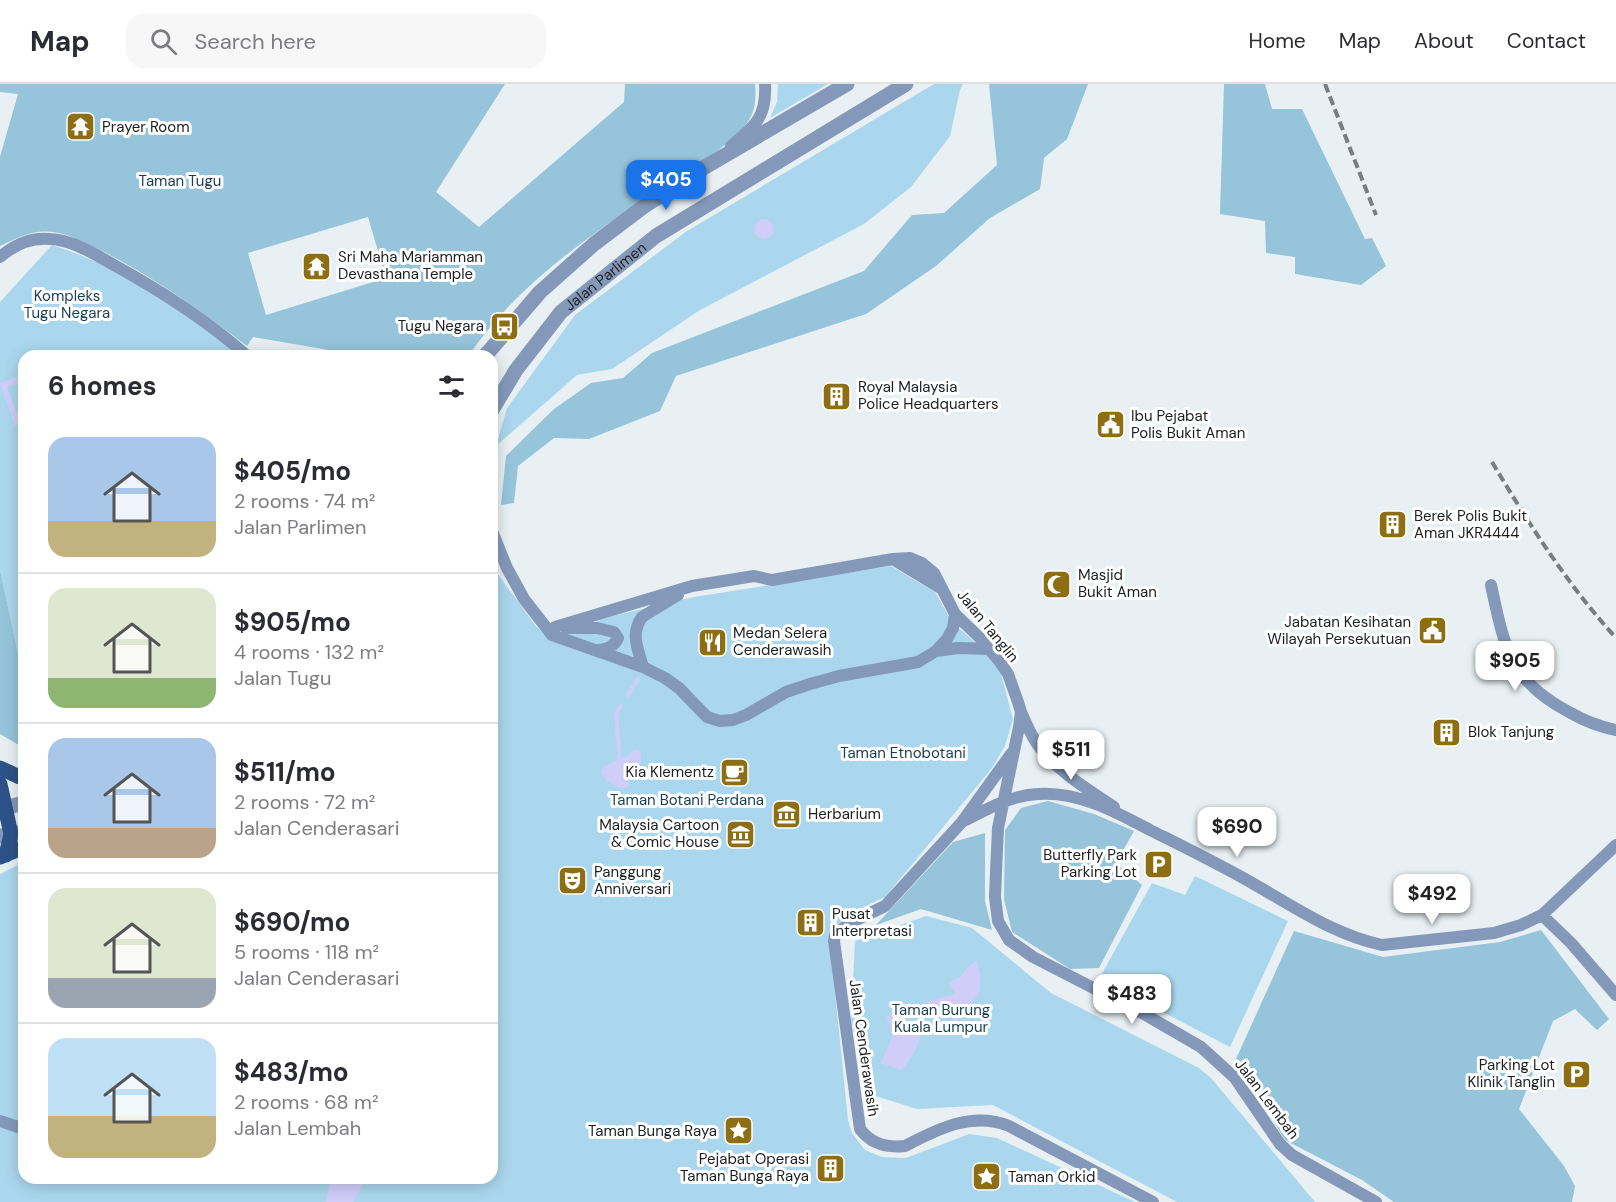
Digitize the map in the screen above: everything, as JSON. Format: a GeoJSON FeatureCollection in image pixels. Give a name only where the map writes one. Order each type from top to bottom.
{"type":"FeatureCollection","features":[{"type":"Feature","properties":{"kind":"main road"},"geometry":{"type":"LineString","coordinates":[[0,768],[18,776]]}},
{"type":"Feature","properties":{"kind":"main road"},"geometry":{"type":"LineString","coordinates":[[0,784],[3,808],[12,834],[3,856]]}},
{"type":"Feature","properties":{"kind":"main road"},"geometry":{"type":"LineString","coordinates":[[3,856],[18,850]]}},
{"type":"Feature","properties":{"kind":"street"},"geometry":{"type":"LineString","coordinates":[[705,167],[761,118],[766,99],[765,84]]}},
{"type":"Feature","properties":{"kind":"street","name":"Jalan Parlimen"},"geometry":{"type":"LineString","coordinates":[[490,350],[540,292],[594,244],[643,207],[705,167],[847,84]]}},
{"type":"Feature","properties":{"kind":"street","name":"Jalan Parlimen"},"geometry":{"type":"LineString","coordinates":[[498,400],[516,370],[561,312],[656,236],[906,84]]}},
{"type":"Feature","properties":{"kind":"street"},"geometry":{"type":"LineString","coordinates":[[0,257],[12,246],[25,242],[49,238],[64,241],[89,251],[160,291],[197,315],[240,350]]}},
{"type":"Feature","properties":{"kind":"street"},"geometry":{"type":"LineString","coordinates":[[498,546],[524,599],[550,627],[552,635],[643,667],[665,678],[679,688],[706,717],[720,721],[733,720],[746,715],[786,692],[802,687],[839,676],[918,662],[936,651],[950,634],[955,614]]}},
{"type":"Feature","properties":{"kind":"street","name":"Jalan Tanglin"},"geometry":{"type":"LineString","coordinates":[[550,627],[692,586],[754,576],[772,580],[910,558],[922,563],[934,573],[939,587],[955,614],[990,649],[1008,674],[1021,712],[1003,802]]}},
{"type":"Feature","properties":{"kind":"street"},"geometry":{"type":"LineString","coordinates":[[498,561],[507,568]]}},
{"type":"Feature","properties":{"kind":"street"},"geometry":{"type":"LineString","coordinates":[[1491,585],[1502,635],[1519,673],[1528,685],[1578,717],[1616,730]]}},
{"type":"Feature","properties":{"kind":"street","name":"Jalan Tanglin"},"geometry":{"type":"LineString","coordinates":[[643,667],[634,636],[638,623],[642,617],[692,586]]}},
{"type":"Feature","properties":{"kind":"street"},"geometry":{"type":"LineString","coordinates":[[550,627],[597,628],[614,632],[618,638],[616,643],[609,648],[596,651]]}},
{"type":"Feature","properties":{"kind":"street"},"geometry":{"type":"LineString","coordinates":[[936,651],[958,648],[990,649]]}},
{"type":"Feature","properties":{"kind":"street"},"geometry":{"type":"LineString","coordinates":[[1021,712],[1039,748],[1048,757],[1064,772],[1135,822]]}},
{"type":"Feature","properties":{"kind":"street"},"geometry":{"type":"LineString","coordinates":[[962,822],[1014,749]]}},
{"type":"Feature","properties":{"kind":"street"},"geometry":{"type":"LineString","coordinates":[[962,822],[1003,802],[1036,794],[1072,796],[1135,822],[1243,878],[1323,925],[1382,945],[1494,933],[1521,925],[1542,915],[1616,845]]}},
{"type":"Feature","properties":{"kind":"street","name":"Jalan Lembah"},"geometry":{"type":"LineString","coordinates":[[1003,802],[998,828],[995,897],[999,921],[1009,940],[1033,957],[1144,1014],[1201,1047],[1235,1078],[1271,1131],[1292,1155],[1376,1202]]}},
{"type":"Feature","properties":{"kind":"street"},"geometry":{"type":"LineString","coordinates":[[3,808],[18,804]]}},
{"type":"Feature","properties":{"kind":"street","name":"Jalan Cenderawasih"},"geometry":{"type":"LineString","coordinates":[[962,822],[885,906],[848,924],[835,935],[860,1129],[865,1136],[881,1145],[905,1146],[966,1120],[989,1120],[1009,1126],[1153,1202]]}},
{"type":"Feature","properties":{"kind":"street"},"geometry":{"type":"LineString","coordinates":[[1542,915],[1571,943],[1616,995]]}},
{"type":"Feature","properties":{"kind":"street"},"geometry":{"type":"LineString","coordinates":[[0,1121],[18,1127]]}},
{"type":"Feature","properties":{"kind":"green space","name":"Taman Tugu"},"geometry":{"type":"Polygon","coordinates":[[[0,84],[505,84],[436,192],[479,227],[624,102],[625,84],[755,84],[754,109],[747,123],[738,133],[704,160],[604,227],[554,264],[509,306],[473,350],[329,350],[253,337],[247,346],[160,284],[79,240],[46,231],[19,237],[0,246],[0,157],[18,94],[0,92],[0,84]],[[368,217],[248,253],[266,315],[386,278],[368,217]]]}},
{"type":"Feature","properties":{"kind":"green space"},"geometry":{"type":"Polygon","coordinates":[[[778,84],[828,84],[770,118],[777,102],[778,84]]]}},
{"type":"Feature","properties":{"kind":"green space"},"geometry":{"type":"Polygon","coordinates":[[[934,84],[963,84],[950,136],[911,187],[864,224],[700,310],[612,369],[577,375],[498,444],[507,408],[575,315],[687,231],[934,84]]]}},
{"type":"Feature","properties":{"kind":"green space"},"geometry":{"type":"Polygon","coordinates":[[[989,84],[1088,84],[1067,139],[1044,158],[1040,189],[990,218],[936,266],[866,314],[676,376],[660,411],[589,439],[554,438],[518,466],[514,503],[501,505],[506,456],[554,409],[591,383],[623,378],[652,353],[864,271],[912,215],[944,213],[997,165],[989,84]]]}},
{"type":"Feature","properties":{"kind":"green space"},"geometry":{"type":"Polygon","coordinates":[[[1224,84],[1265,84],[1272,109],[1302,109],[1365,239],[1372,238],[1386,266],[1361,285],[1295,274],[1295,257],[1266,253],[1265,221],[1220,214],[1224,84]]]}},
{"type":"Feature","properties":{"kind":"green space","name":"Kompleks Tugu Negara"},"geometry":{"type":"Polygon","coordinates":[[[52,245],[102,264],[152,291],[199,322],[235,350],[18,350],[18,653],[0,570],[0,302],[52,245]]]}},
{"type":"Feature","properties":{"kind":"green space","name":"Taman Botani Perdana"},"geometry":{"type":"Polygon","coordinates":[[[891,566],[935,592],[952,622],[986,652],[1000,670],[1013,719],[1005,746],[992,768],[885,897],[849,914],[829,933],[848,1120],[852,1133],[865,1150],[882,1157],[906,1158],[969,1134],[997,1138],[1135,1202],[0,1202],[0,874],[18,865],[18,1184],[498,1184],[498,574],[535,625],[548,638],[612,616],[694,597],[891,566]]]}},
{"type":"Feature","properties":{"kind":"green space"},"geometry":{"type":"Polygon","coordinates":[[[0,570],[18,653],[18,744],[0,734],[0,570]]]}},
{"type":"Feature","properties":{"kind":"green space"},"geometry":{"type":"Polygon","coordinates":[[[1048,801],[1094,814],[1134,831],[1116,863],[1142,885],[1099,968],[1070,969],[1012,932],[1004,899],[1005,830],[1021,808],[1048,801]]]}},
{"type":"Feature","properties":{"kind":"green space"},"geometry":{"type":"Polygon","coordinates":[[[985,833],[985,901],[992,930],[921,909],[876,925],[953,842],[985,833]]]}},
{"type":"Feature","properties":{"kind":"green space"},"geometry":{"type":"Polygon","coordinates":[[[1195,876],[1288,921],[1230,1047],[1099,979],[1152,883],[1185,895],[1195,876]]]}},
{"type":"Feature","properties":{"kind":"green space","name":"Taman Burung Kuala Lumpur"},"geometry":{"type":"Polygon","coordinates":[[[926,916],[972,928],[1051,993],[1199,1068],[1211,1078],[1315,1202],[1177,1202],[993,1105],[917,1109],[869,1094],[851,1021],[855,941],[926,916]]]}},
{"type":"Feature","properties":{"kind":"green space"},"geometry":{"type":"Polygon","coordinates":[[[1541,930],[1609,1019],[1597,1030],[1575,1009],[1553,1021],[1519,1109],[1564,1166],[1575,1186],[1572,1202],[1394,1202],[1362,1180],[1285,1140],[1236,1059],[1294,931],[1383,957],[1500,942],[1541,930]]]}},
{"type":"Feature","properties":{"kind":"shaded area"},"geometry":{"type":"Polygon","coordinates":[[[764,219],[771,222],[774,229],[771,236],[764,239],[757,236],[754,229],[757,222],[764,219]]]}},
{"type":"Feature","properties":{"kind":"shaded area"},"geometry":{"type":"Polygon","coordinates":[[[18,377],[18,384],[7,387],[16,412],[18,412],[18,425],[15,426],[0,383],[18,377]]]}},
{"type":"Feature","properties":{"kind":"shaded area"},"geometry":{"type":"Polygon","coordinates":[[[635,749],[641,751],[641,763],[628,775],[629,784],[626,788],[614,786],[603,776],[601,772],[603,767],[629,755],[635,749]]]}},
{"type":"Feature","properties":{"kind":"shaded area"},"geometry":{"type":"Polygon","coordinates":[[[977,960],[980,976],[979,994],[956,1022],[925,1002],[956,994],[948,982],[958,978],[977,960]]]}},
{"type":"Feature","properties":{"kind":"shaded area"},"geometry":{"type":"Polygon","coordinates":[[[895,1012],[922,1032],[914,1053],[902,1070],[881,1063],[893,1036],[887,1017],[895,1012]]]}},
{"type":"Feature","properties":{"kind":"shaded area"},"geometry":{"type":"Polygon","coordinates":[[[330,1184],[364,1184],[353,1202],[326,1202],[330,1184]]]}},
{"type":"Feature","properties":{"kind":"waterway"},"geometry":{"type":"LineString","coordinates":[[628,695],[638,679]]}},
{"type":"Feature","properties":{"kind":"waterway"},"geometry":{"type":"LineString","coordinates":[[620,758],[616,714],[621,706]]}},
{"type":"Feature","properties":{"kind":"railway"},"geometry":{"type":"LineString","coordinates":[[1325,84],[1376,215]]}},
{"type":"Feature","properties":{"kind":"railway"},"geometry":{"type":"LineString","coordinates":[[1492,462],[1550,553],[1581,596],[1616,638]]}},
{"type":"Feature","properties":{"kind":"place","name":"Prayer Room"},"geometry":{"type":"Point","coordinates":[81,127]}},
{"type":"Feature","properties":{"kind":"place","name":"Sri Maha Mariamman Devasthana Temple"},"geometry":{"type":"Point","coordinates":[317,266]}},
{"type":"Feature","properties":{"kind":"place","name":"Tugu Negara"},"geometry":{"type":"Point","coordinates":[505,326]}},
{"type":"Feature","properties":{"kind":"place","name":"Royal Malaysia Police Headquarters"},"geometry":{"type":"Point","coordinates":[837,396]}},
{"type":"Feature","properties":{"kind":"place","name":"Ibu Pejabat Polis Bukit Aman"},"geometry":{"type":"Point","coordinates":[1110,425]}},
{"type":"Feature","properties":{"kind":"place","name":"Berek Polis Bukit Aman JKR4444"},"geometry":{"type":"Point","coordinates":[1393,525]}},
{"type":"Feature","properties":{"kind":"place","name":"Masjid Bukit Aman"},"geometry":{"type":"Point","coordinates":[1057,584]}},
{"type":"Feature","properties":{"kind":"place","name":"Jabatan Kesihatan Wilayah Persekutuan"},"geometry":{"type":"Point","coordinates":[1432,631]}},
{"type":"Feature","properties":{"kind":"place","name":"Medan Selera Cenderawasih"},"geometry":{"type":"Point","coordinates":[712,642]}},
{"type":"Feature","properties":{"kind":"place","name":"Blok Tanjung"},"geometry":{"type":"Point","coordinates":[1447,732]}},
{"type":"Feature","properties":{"kind":"place","name":"Kia Klementz"},"geometry":{"type":"Point","coordinates":[735,772]}},
{"type":"Feature","properties":{"kind":"place","name":"Herbarium"},"geometry":{"type":"Point","coordinates":[787,814]}},
{"type":"Feature","properties":{"kind":"place","name":"Malaysia Cartoon & Comic House"},"geometry":{"type":"Point","coordinates":[740,834]}},
{"type":"Feature","properties":{"kind":"place","name":"Butterfly Park Parking Lot"},"geometry":{"type":"Point","coordinates":[1158,864]}},
{"type":"Feature","properties":{"kind":"place","name":"Panggung Anniversari"},"geometry":{"type":"Point","coordinates":[573,881]}},
{"type":"Feature","properties":{"kind":"place","name":"Pusat Interpretasi"},"geometry":{"type":"Point","coordinates":[811,923]}},
{"type":"Feature","properties":{"kind":"place","name":"Parking Lot Klinik Tanglin"},"geometry":{"type":"Point","coordinates":[1576,1074]}},
{"type":"Feature","properties":{"kind":"place","name":"Taman Bunga Raya"},"geometry":{"type":"Point","coordinates":[738,1131]}},
{"type":"Feature","properties":{"kind":"place","name":"Pejabat Operasi Taman Bunga Raya"},"geometry":{"type":"Point","coordinates":[830,1168]}},
{"type":"Feature","properties":{"kind":"place","name":"Taman Orkid"},"geometry":{"type":"Point","coordinates":[987,1177]}},
{"type":"Feature","properties":{"kind":"park label","name":"Taman Etnobotani"},"geometry":{"type":"Point","coordinates":[903,753]}}]}
